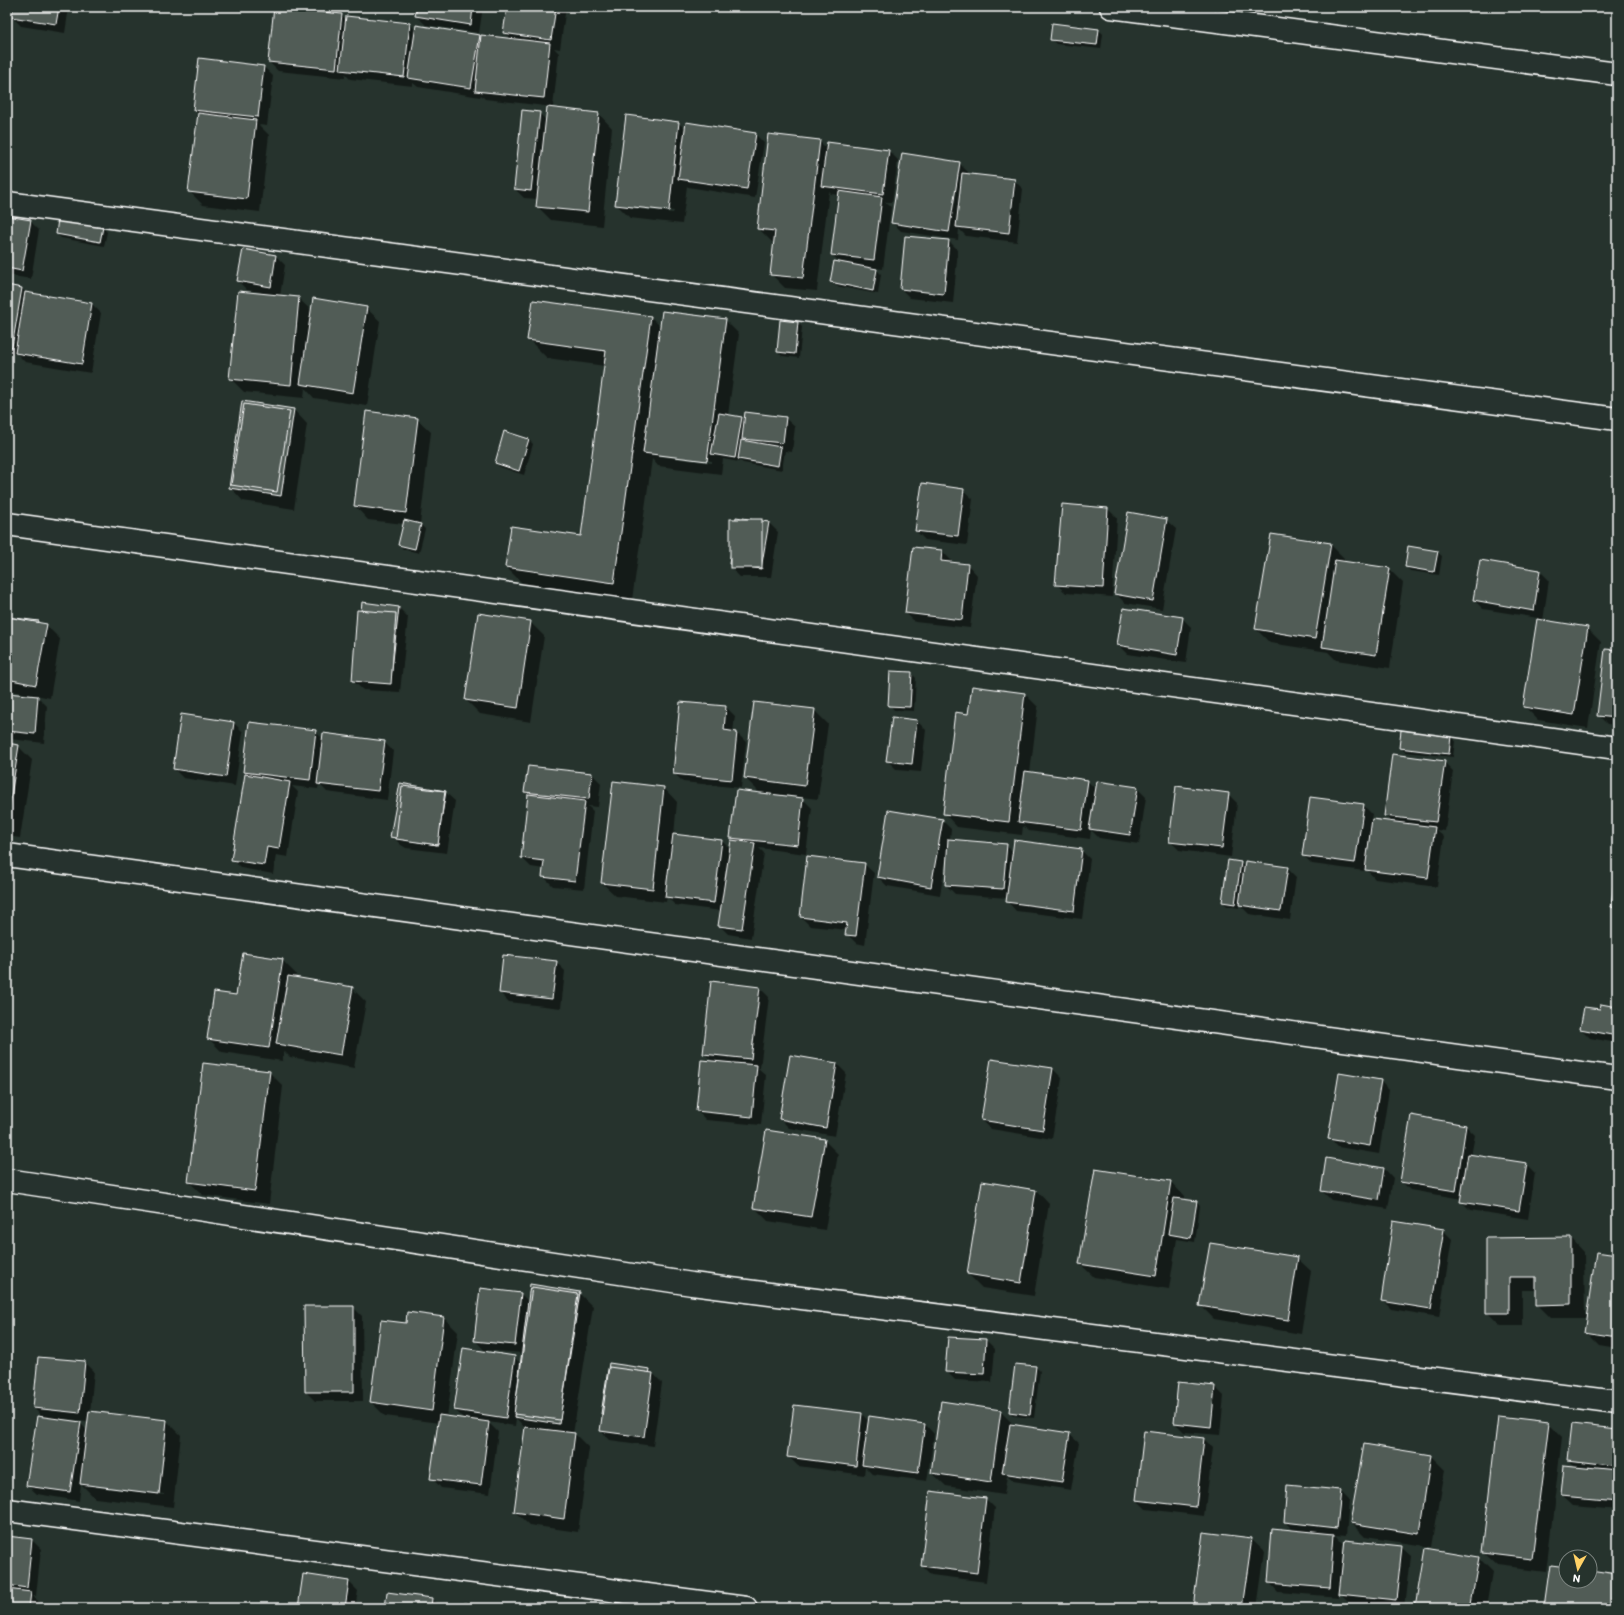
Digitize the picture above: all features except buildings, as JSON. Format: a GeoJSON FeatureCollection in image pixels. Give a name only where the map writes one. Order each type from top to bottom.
{"type":"FeatureCollection","features":[{"type":"Feature","properties":{"kind":"street"},"geometry":{"type":"LineString","coordinates":[[1111,7],[1617,74]]}},
{"type":"Feature","properties":{"kind":"street"},"geometry":{"type":"LineString","coordinates":[[7,203],[1617,419]]}},
{"type":"Feature","properties":{"kind":"street"},"geometry":{"type":"LineString","coordinates":[[7,524],[1617,748]]}},
{"type":"Feature","properties":{"kind":"street"},"geometry":{"type":"LineString","coordinates":[[7,855],[1617,1078]]}},
{"type":"Feature","properties":{"kind":"street"},"geometry":{"type":"LineString","coordinates":[[7,1180],[692,1284],[1617,1402]]}},
{"type":"Feature","properties":{"kind":"street"},"geometry":{"type":"LineString","coordinates":[[7,1510],[746,1608]]}}]}
